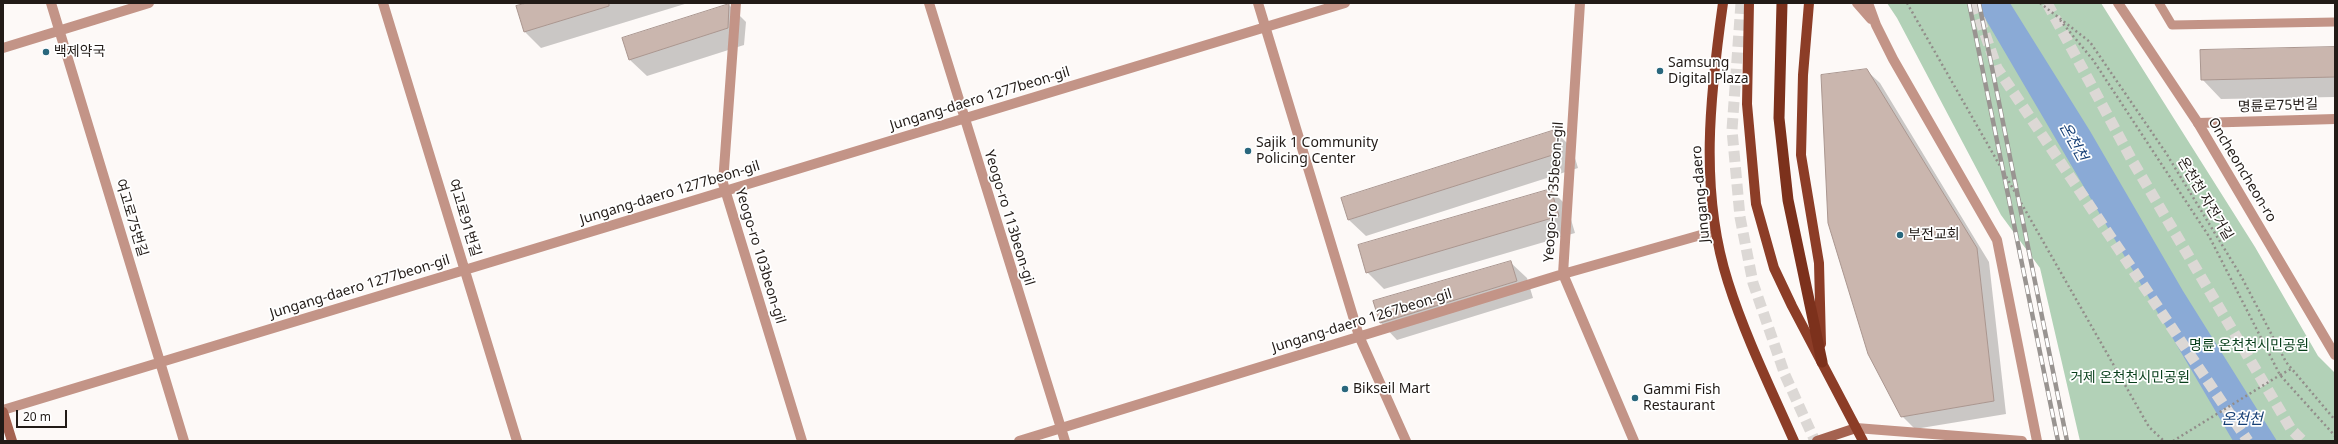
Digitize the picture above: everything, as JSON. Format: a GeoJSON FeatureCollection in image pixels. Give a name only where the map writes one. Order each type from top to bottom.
{"type":"FeatureCollection","features":[{"type":"Feature","properties":{"kind":"highway"},"geometry":{"type":"LineString","coordinates":[[1782,3],[1779,118],[1788,200],[1822,362]]}},
{"type":"Feature","properties":{"kind":"main road","name":"Jungang-daero"},"geometry":{"type":"LineString","coordinates":[[1723,3],[1714,67],[1709,143],[1716,231],[1727,281],[1741,318],[1794,441]]}},
{"type":"Feature","properties":{"kind":"main road"},"geometry":{"type":"LineString","coordinates":[[1749,3],[1747,104],[1756,204],[1774,268],[1792,306],[1864,441]]}},
{"type":"Feature","properties":{"kind":"main road"},"geometry":{"type":"LineString","coordinates":[[1811,5],[1802,75],[1801,155],[1819,263],[1822,362]]}},
{"type":"Feature","properties":{"kind":"main road"},"geometry":{"type":"LineString","coordinates":[[3,411],[12,441]]}},
{"type":"Feature","properties":{"kind":"main road"},"geometry":{"type":"LineString","coordinates":[[1817,441],[1856,428]]}},
{"type":"Feature","properties":{"kind":"street","name":"여고로75번길"},"geometry":{"type":"LineString","coordinates":[[51,3],[184,441]]}},
{"type":"Feature","properties":{"kind":"street"},"geometry":{"type":"LineString","coordinates":[[3,48],[149,3]]}},
{"type":"Feature","properties":{"kind":"street","name":"여고로91번길"},"geometry":{"type":"LineString","coordinates":[[383,3],[517,441]]}},
{"type":"Feature","properties":{"kind":"street","name":"Yeogo-ro 103beon-gil"},"geometry":{"type":"LineString","coordinates":[[736,3],[723,184],[802,441]]}},
{"type":"Feature","properties":{"kind":"street","name":"Yeogo-ro 113beon-gil"},"geometry":{"type":"LineString","coordinates":[[929,3],[1065,441]]}},
{"type":"Feature","properties":{"kind":"street"},"geometry":{"type":"LineString","coordinates":[[1258,3],[1359,336],[1406,441]]}},
{"type":"Feature","properties":{"kind":"street","name":"Jungang-daero 1277beon-gil"},"geometry":{"type":"LineString","coordinates":[[3,411],[160,362],[1345,3]]}},
{"type":"Feature","properties":{"kind":"street","name":"Yeogo-ro 135beon-gil"},"geometry":{"type":"LineString","coordinates":[[1580,3],[1562,274],[1634,441]]}},
{"type":"Feature","properties":{"kind":"street"},"geometry":{"type":"LineString","coordinates":[[1858,3],[1876,25]]}},
{"type":"Feature","properties":{"kind":"street"},"geometry":{"type":"LineString","coordinates":[[1868,3],[1876,25],[1893,59],[1997,240],[2037,441]]}},
{"type":"Feature","properties":{"kind":"street","name":"Oncheoncheon-ro"},"geometry":{"type":"LineString","coordinates":[[2118,3],[2198,123],[2335,355]]}},
{"type":"Feature","properties":{"kind":"street","name":"명륜로75번길"},"geometry":{"type":"LineString","coordinates":[[2198,123],[2335,119]]}},
{"type":"Feature","properties":{"kind":"street","name":"Jungang-daero 1267beon-gil"},"geometry":{"type":"LineString","coordinates":[[1019,441],[1562,274],[1716,231]]}},
{"type":"Feature","properties":{"kind":"street"},"geometry":{"type":"LineString","coordinates":[[1856,428],[2022,441]]}},
{"type":"Feature","properties":{"kind":"lane"},"geometry":{"type":"LineString","coordinates":[[2159,3],[2172,25],[2335,22]]}},
{"type":"Feature","properties":{"kind":"path"},"geometry":{"type":"LineString","coordinates":[[1907,3],[2149,428],[2164,441]]}},
{"type":"Feature","properties":{"kind":"path","name":"온천천 자전거길"},"geometry":{"type":"LineString","coordinates":[[2040,3],[2090,42],[2166,154],[2241,276],[2286,362],[2335,420]]}},
{"type":"Feature","properties":{"kind":"path"},"geometry":{"type":"LineString","coordinates":[[2058,17],[2093,60],[2210,238],[2280,376],[2335,436]]}},
{"type":"Feature","properties":{"kind":"path"},"geometry":{"type":"LineString","coordinates":[[2173,441],[2291,369]]}},
{"type":"Feature","properties":{"kind":"green space"},"geometry":{"type":"Polygon","coordinates":[[[1887,3],[2101,3],[2255,247],[2318,356],[2335,373],[2335,441],[2080,441],[2040,268],[2001,215],[1897,18],[1887,3]]]}},
{"type":"Feature","properties":{"kind":"water","name":"온천천"},"geometry":{"type":"Polygon","coordinates":[[[1976,3],[2010,3],[2090,131],[2183,291],[2277,441],[2233,441],[1976,3]]]}},
{"type":"Feature","properties":{"kind":"building"},"geometry":{"type":"Polygon","coordinates":[[[527,3],[609,3],[609,6],[524,32],[516,6],[527,3]]]}},
{"type":"Feature","properties":{"kind":"building"},"geometry":{"type":"Polygon","coordinates":[[[729,4],[728,28],[629,60],[622,38],[729,4]]]}},
{"type":"Feature","properties":{"kind":"building"},"geometry":{"type":"Polygon","coordinates":[[[2335,47],[2335,77],[2201,80],[2200,50],[2335,47]]]}},
{"type":"Feature","properties":{"kind":"building","name":"부전교회"},"geometry":{"type":"Polygon","coordinates":[[[1867,69],[1977,248],[1994,401],[1901,417],[1868,354],[1828,223],[1821,75],[1867,69]]]}},
{"type":"Feature","properties":{"kind":"building"},"geometry":{"type":"Polygon","coordinates":[[[1555,130],[1562,152],[1348,220],[1341,198],[1555,130]]]}},
{"type":"Feature","properties":{"kind":"building"},"geometry":{"type":"Polygon","coordinates":[[[1551,189],[1559,216],[1366,273],[1358,245],[1551,189]]]}},
{"type":"Feature","properties":{"kind":"building"},"geometry":{"type":"Polygon","coordinates":[[[1511,261],[1517,281],[1380,323],[1373,301],[1511,261]]]}},
{"type":"Feature","properties":{"kind":"tunnel"},"geometry":{"type":"LineString","coordinates":[[1741,3],[1732,130],[1740,217],[1753,283],[1785,375],[1815,441]]}},
{"type":"Feature","properties":{"kind":"tunnel"},"geometry":{"type":"LineString","coordinates":[[1974,3],[1997,68],[2248,441]]}},
{"type":"Feature","properties":{"kind":"tunnel"},"geometry":{"type":"LineString","coordinates":[[2047,3],[2133,162],[2291,429],[2303,441]]}},
{"type":"Feature","properties":{"kind":"railway"},"geometry":{"type":"LineString","coordinates":[[1969,3],[2058,441]]}},
{"type":"Feature","properties":{"kind":"railway"},"geometry":{"type":"LineString","coordinates":[[1979,3],[2067,441]]}},
{"type":"Feature","properties":{"kind":"place","name":"백제약국"},"geometry":{"type":"Point","coordinates":[46,52]}},
{"type":"Feature","properties":{"kind":"place","name":"Samsung Digital Plaza"},"geometry":{"type":"Point","coordinates":[1660,71]}},
{"type":"Feature","properties":{"kind":"place","name":"Sajik 1 Community Policing Center"},"geometry":{"type":"Point","coordinates":[1248,151]}},
{"type":"Feature","properties":{"kind":"place","name":"부전교회"},"geometry":{"type":"Point","coordinates":[1900,235]}},
{"type":"Feature","properties":{"kind":"place","name":"Bikseil Mart"},"geometry":{"type":"Point","coordinates":[1345,389]}},
{"type":"Feature","properties":{"kind":"place","name":"Gammi Fish Restaurant"},"geometry":{"type":"Point","coordinates":[1635,398]}},
{"type":"Feature","properties":{"kind":"park label","name":"명륜 온천천시민공원"},"geometry":{"type":"Point","coordinates":[2249,346]}},
{"type":"Feature","properties":{"kind":"park label","name":"거제 온천천시민공원"},"geometry":{"type":"Point","coordinates":[2130,378]}}]}
